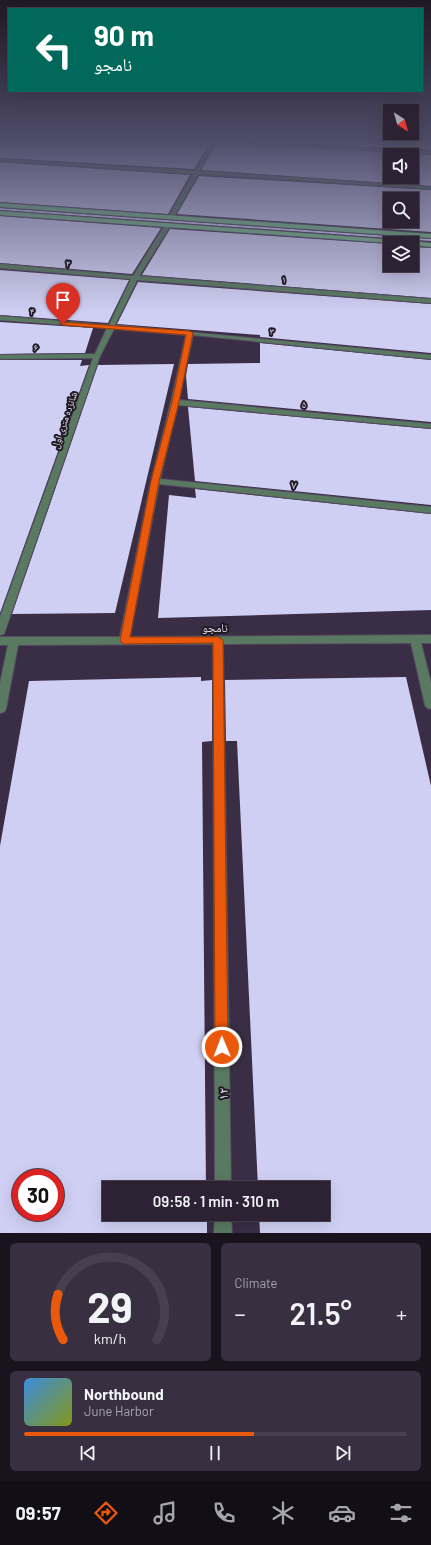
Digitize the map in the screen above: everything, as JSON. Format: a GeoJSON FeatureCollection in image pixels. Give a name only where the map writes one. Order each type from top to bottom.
{"type":"FeatureCollection","features":[{"type":"Feature","properties":{"kind":"main road"},"geometry":{"type":"LineString","coordinates":[[0,205],[169,221],[284,234],[383,241]]}},
{"type":"Feature","properties":{"kind":"main road"},"geometry":{"type":"LineString","coordinates":[[0,213],[286,226],[431,236]]}},
{"type":"Feature","properties":{"kind":"main road"},"geometry":{"type":"LineString","coordinates":[[284,234],[286,226]]}},
{"type":"Feature","properties":{"kind":"main road"},"geometry":{"type":"LineString","coordinates":[[419,244],[431,245]]}},
{"type":"Feature","properties":{"kind":"street","name":"شانزده متری اول"},"geometry":{"type":"LineString","coordinates":[[0,631],[97,356],[135,278],[181,199]]}},
{"type":"Feature","properties":{"kind":"street","name":"۲"},"geometry":{"type":"LineString","coordinates":[[0,266],[135,278]]}},
{"type":"Feature","properties":{"kind":"street","name":"۱"},"geometry":{"type":"LineString","coordinates":[[135,278],[431,301]]}},
{"type":"Feature","properties":{"kind":"street","name":"۴"},"geometry":{"type":"LineString","coordinates":[[0,318],[110,328]]}},
{"type":"Feature","properties":{"kind":"street","name":"۳"},"geometry":{"type":"LineString","coordinates":[[110,328],[190,333],[431,357]]}},
{"type":"Feature","properties":{"kind":"street"},"geometry":{"type":"LineString","coordinates":[[124,641],[155,481],[175,402],[190,333]]}},
{"type":"Feature","properties":{"kind":"street","name":"۶"},"geometry":{"type":"LineString","coordinates":[[0,357],[97,356]]}},
{"type":"Feature","properties":{"kind":"street","name":"۵"},"geometry":{"type":"LineString","coordinates":[[175,402],[431,426]]}},
{"type":"Feature","properties":{"kind":"street","name":"۷"},"geometry":{"type":"LineString","coordinates":[[155,481],[431,510]]}},
{"type":"Feature","properties":{"kind":"street"},"geometry":{"type":"LineString","coordinates":[[416,639],[431,705]]}},
{"type":"Feature","properties":{"kind":"street","name":"نامجو"},"geometry":{"type":"LineString","coordinates":[[0,642],[431,639]]}},
{"type":"Feature","properties":{"kind":"street","name":"۱۲"},"geometry":{"type":"LineString","coordinates":[[218,640],[223,1181]]}},
{"type":"Feature","properties":{"kind":"street"},"geometry":{"type":"LineString","coordinates":[[0,709],[14,641]]}},
{"type":"Feature","properties":{"kind":"street"},"geometry":{"type":"LineString","coordinates":[[223,1221],[223,1233]]}},
{"type":"Feature","properties":{"kind":"building"},"geometry":{"type":"Polygon","coordinates":[[[0,199],[177,199],[168,214],[0,202],[0,199]]]}},
{"type":"Feature","properties":{"kind":"building"},"geometry":{"type":"Polygon","coordinates":[[[186,199],[383,199],[383,228],[419,228],[419,199],[431,199],[431,232],[177,214],[186,199]]]}},
{"type":"Feature","properties":{"kind":"building"},"geometry":{"type":"Polygon","coordinates":[[[0,208],[389,236],[383,236],[383,238],[0,210],[0,208]]]}},
{"type":"Feature","properties":{"kind":"building"},"geometry":{"type":"Polygon","coordinates":[[[0,216],[161,228],[132,274],[0,263],[0,216]]]}},
{"type":"Feature","properties":{"kind":"building"},"geometry":{"type":"Polygon","coordinates":[[[170,229],[383,244],[383,272],[419,272],[419,247],[431,248],[431,298],[142,275],[170,229]]]}},
{"type":"Feature","properties":{"kind":"building"},"geometry":{"type":"Polygon","coordinates":[[[419,238],[431,239],[431,241],[419,240],[419,238]]]}},
{"type":"Feature","properties":{"kind":"building"},"geometry":{"type":"Polygon","coordinates":[[[0,270],[129,280],[108,323],[0,315],[0,270]]]}},
{"type":"Feature","properties":{"kind":"building"},"geometry":{"type":"Polygon","coordinates":[[[138,282],[431,304],[431,353],[260,337],[260,335],[117,324],[138,282]]]}},
{"type":"Feature","properties":{"kind":"building"},"geometry":{"type":"Polygon","coordinates":[[[0,322],[93,328],[85,353],[0,354],[0,322]]]}},
{"type":"Feature","properties":{"kind":"building"},"geometry":{"type":"Polygon","coordinates":[[[260,343],[431,360],[431,422],[188,399],[186,376],[188,364],[260,363],[260,343]]]}},
{"type":"Feature","properties":{"kind":"building"},"geometry":{"type":"Polygon","coordinates":[[[0,360],[82,360],[80,366],[89,365],[0,613],[0,360]]]}},
{"type":"Feature","properties":{"kind":"building"},"geometry":{"type":"Polygon","coordinates":[[[174,364],[115,613],[12,614],[98,365],[174,364]]]}},
{"type":"Feature","properties":{"kind":"building"},"geometry":{"type":"Polygon","coordinates":[[[188,407],[431,429],[431,505],[195,481],[188,407]]]}},
{"type":"Feature","properties":{"kind":"building"},"geometry":{"type":"Polygon","coordinates":[[[195,489],[431,514],[431,610],[158,618],[169,495],[196,498],[195,489]]]}},
{"type":"Feature","properties":{"kind":"building"},"geometry":{"type":"Polygon","coordinates":[[[201,677],[201,681],[212,680],[212,741],[202,742],[206,1181],[102,1181],[102,1221],[207,1221],[207,1233],[0,1233],[0,846],[29,681],[201,677]]]}},
{"type":"Feature","properties":{"kind":"building"},"geometry":{"type":"Polygon","coordinates":[[[406,677],[431,786],[431,1233],[260,1233],[259,1221],[330,1221],[330,1181],[258,1181],[237,741],[226,741],[225,680],[406,677]]]}},
{"type":"Feature","properties":{"kind":"route"},"geometry":{"type":"LineString","coordinates":[[63,324],[190,333],[175,402],[155,481],[124,641],[218,640],[222,1047]]}}]}
